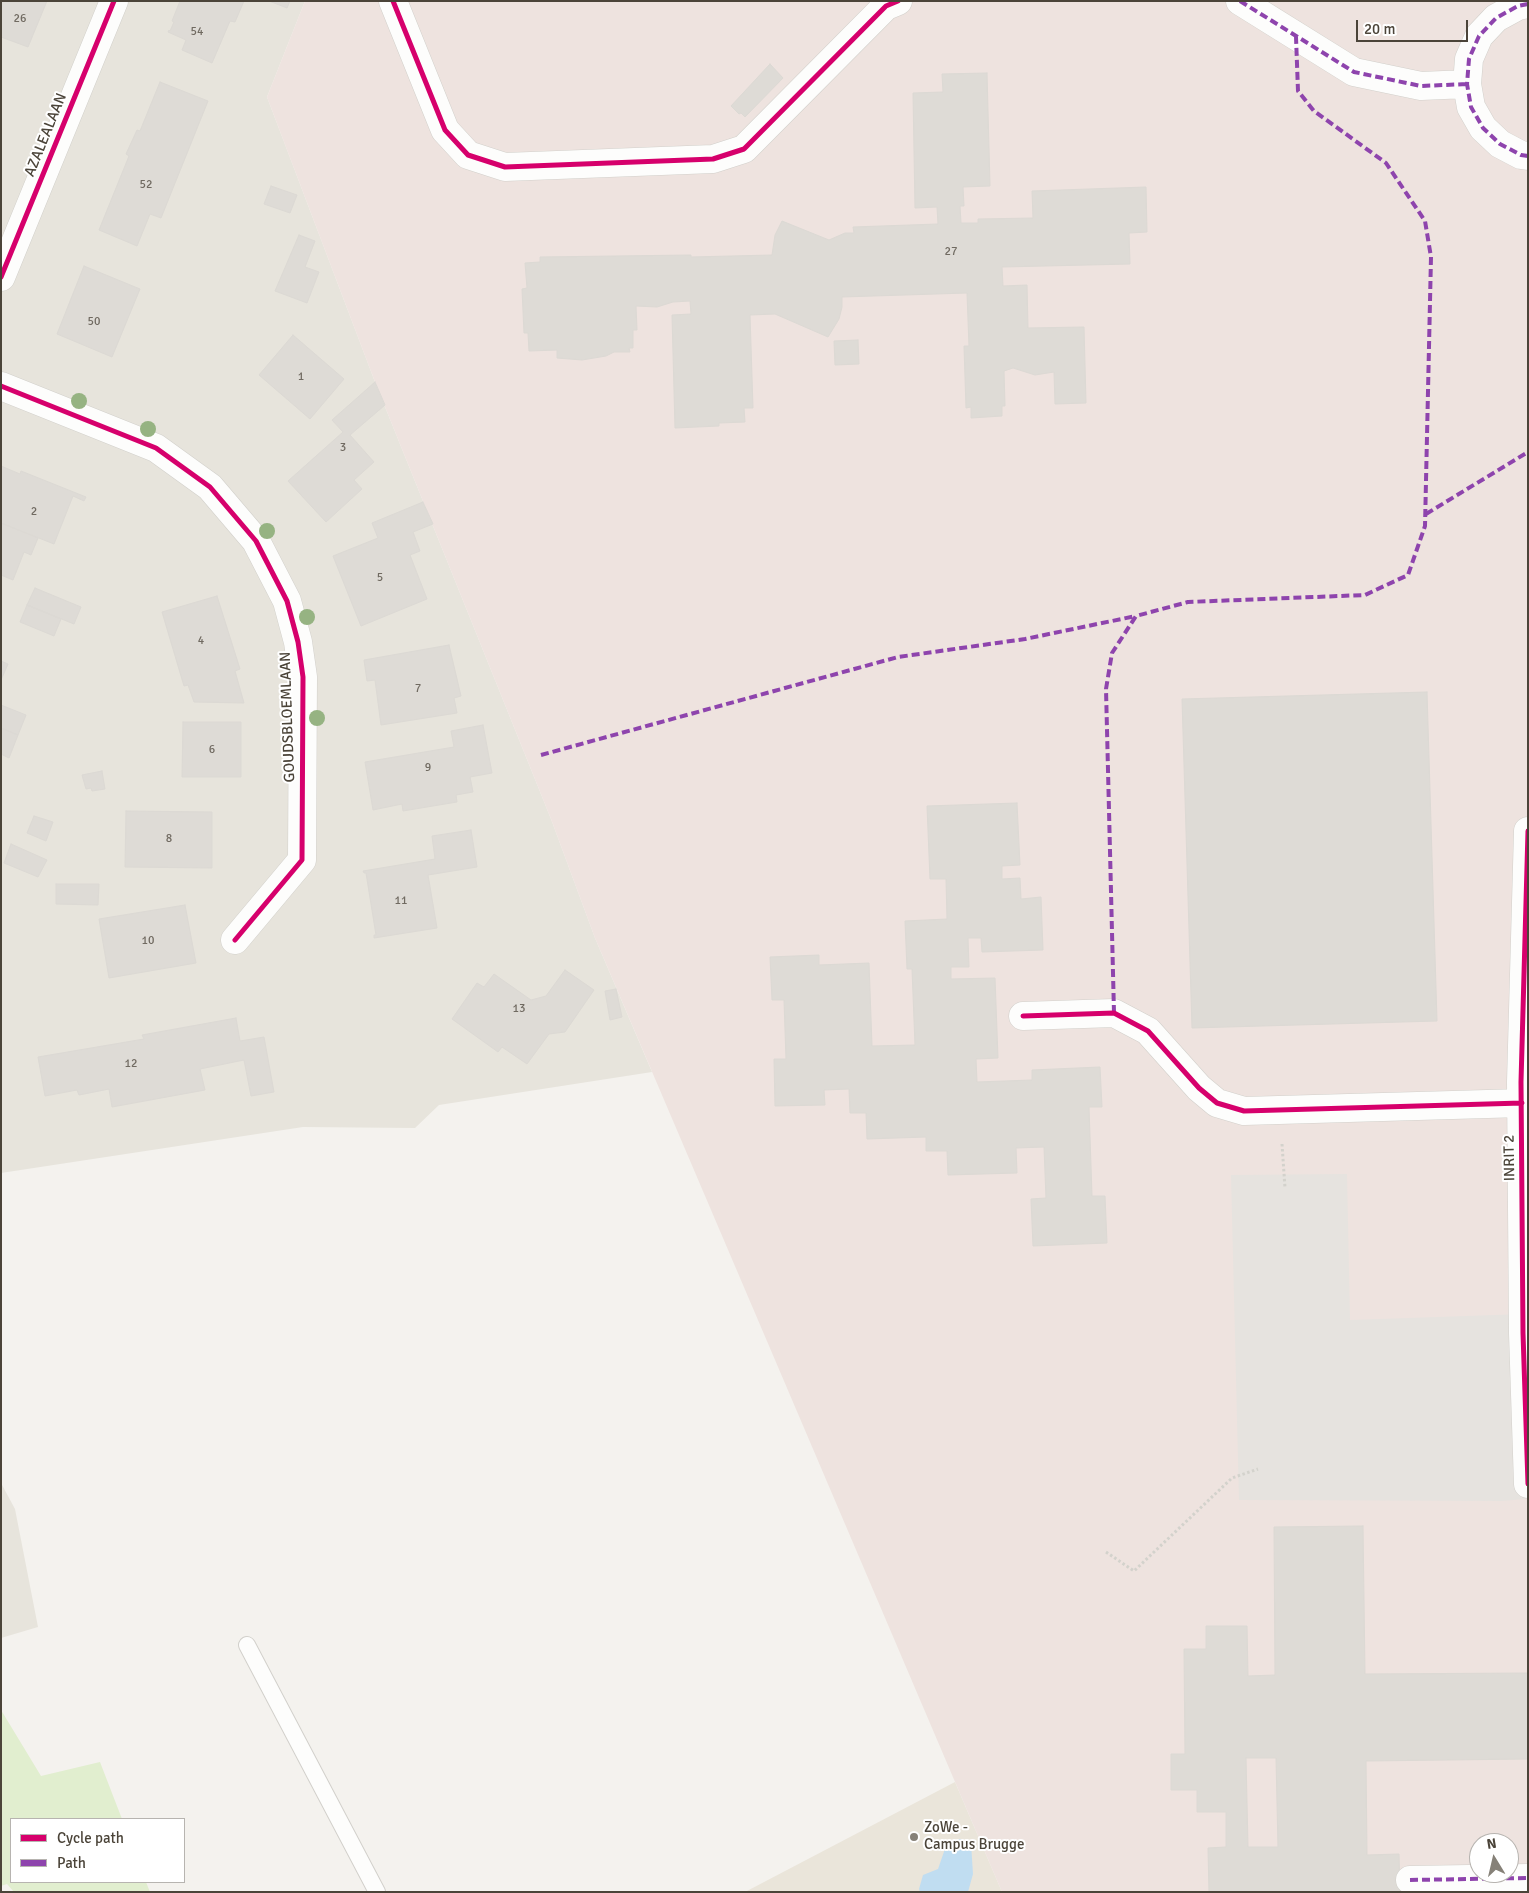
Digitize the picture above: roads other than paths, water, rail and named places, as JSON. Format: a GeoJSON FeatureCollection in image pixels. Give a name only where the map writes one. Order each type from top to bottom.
{"type":"FeatureCollection","features":[{"type":"Feature","properties":{"kind":"street","name":"AZALEALAAN"},"geometry":{"type":"LineString","coordinates":[[1,278],[114,1]]}},
{"type":"Feature","properties":{"kind":"street"},"geometry":{"type":"LineString","coordinates":[[393,1],[445,130],[468,155],[505,167],[713,159],[744,149],[886,6],[898,1]]}},
{"type":"Feature","properties":{"kind":"street"},"geometry":{"type":"LineString","coordinates":[[1240,1],[1354,72],[1421,86],[1467,84]]}},
{"type":"Feature","properties":{"kind":"street"},"geometry":{"type":"LineString","coordinates":[[1528,4],[1518,6],[1496,18],[1479,36],[1469,59],[1467,84],[1471,107],[1483,128],[1500,144],[1521,155],[1528,156]]}},
{"type":"Feature","properties":{"kind":"street","name":"GOUDSBLOEMLAAN"},"geometry":{"type":"LineString","coordinates":[[1,386],[156,448],[210,487],[256,541],[286,601],[298,642],[302,677],[302,860],[235,940]]}},
{"type":"Feature","properties":{"kind":"street","name":"INRIT 2"},"geometry":{"type":"LineString","coordinates":[[1528,831],[1522,1103],[1525,1201],[1523,1333],[1528,1484]]}},
{"type":"Feature","properties":{"kind":"street"},"geometry":{"type":"LineString","coordinates":[[1023,1016],[1114,1013],[1148,1031],[1199,1088],[1217,1104],[1244,1111],[1522,1103]]}},
{"type":"Feature","properties":{"kind":"street"},"geometry":{"type":"LineString","coordinates":[[1410,1880],[1528,1878]]}},
{"type":"Feature","properties":{"kind":"lane"},"geometry":{"type":"LineString","coordinates":[[247,1645],[377,1892]]}},
{"type":"Feature","properties":{"kind":"water"},"geometry":{"type":"Polygon","coordinates":[[[960,1839],[971,1843],[973,1874],[968,1892],[920,1892],[919,1889],[923,1875],[938,1869],[947,1843],[960,1839]]]}},
{"type":"Feature","properties":{"kind":"place","name":"ZoWe - Campus Brugge"},"geometry":{"type":"Point","coordinates":[914,1837]}}]}
